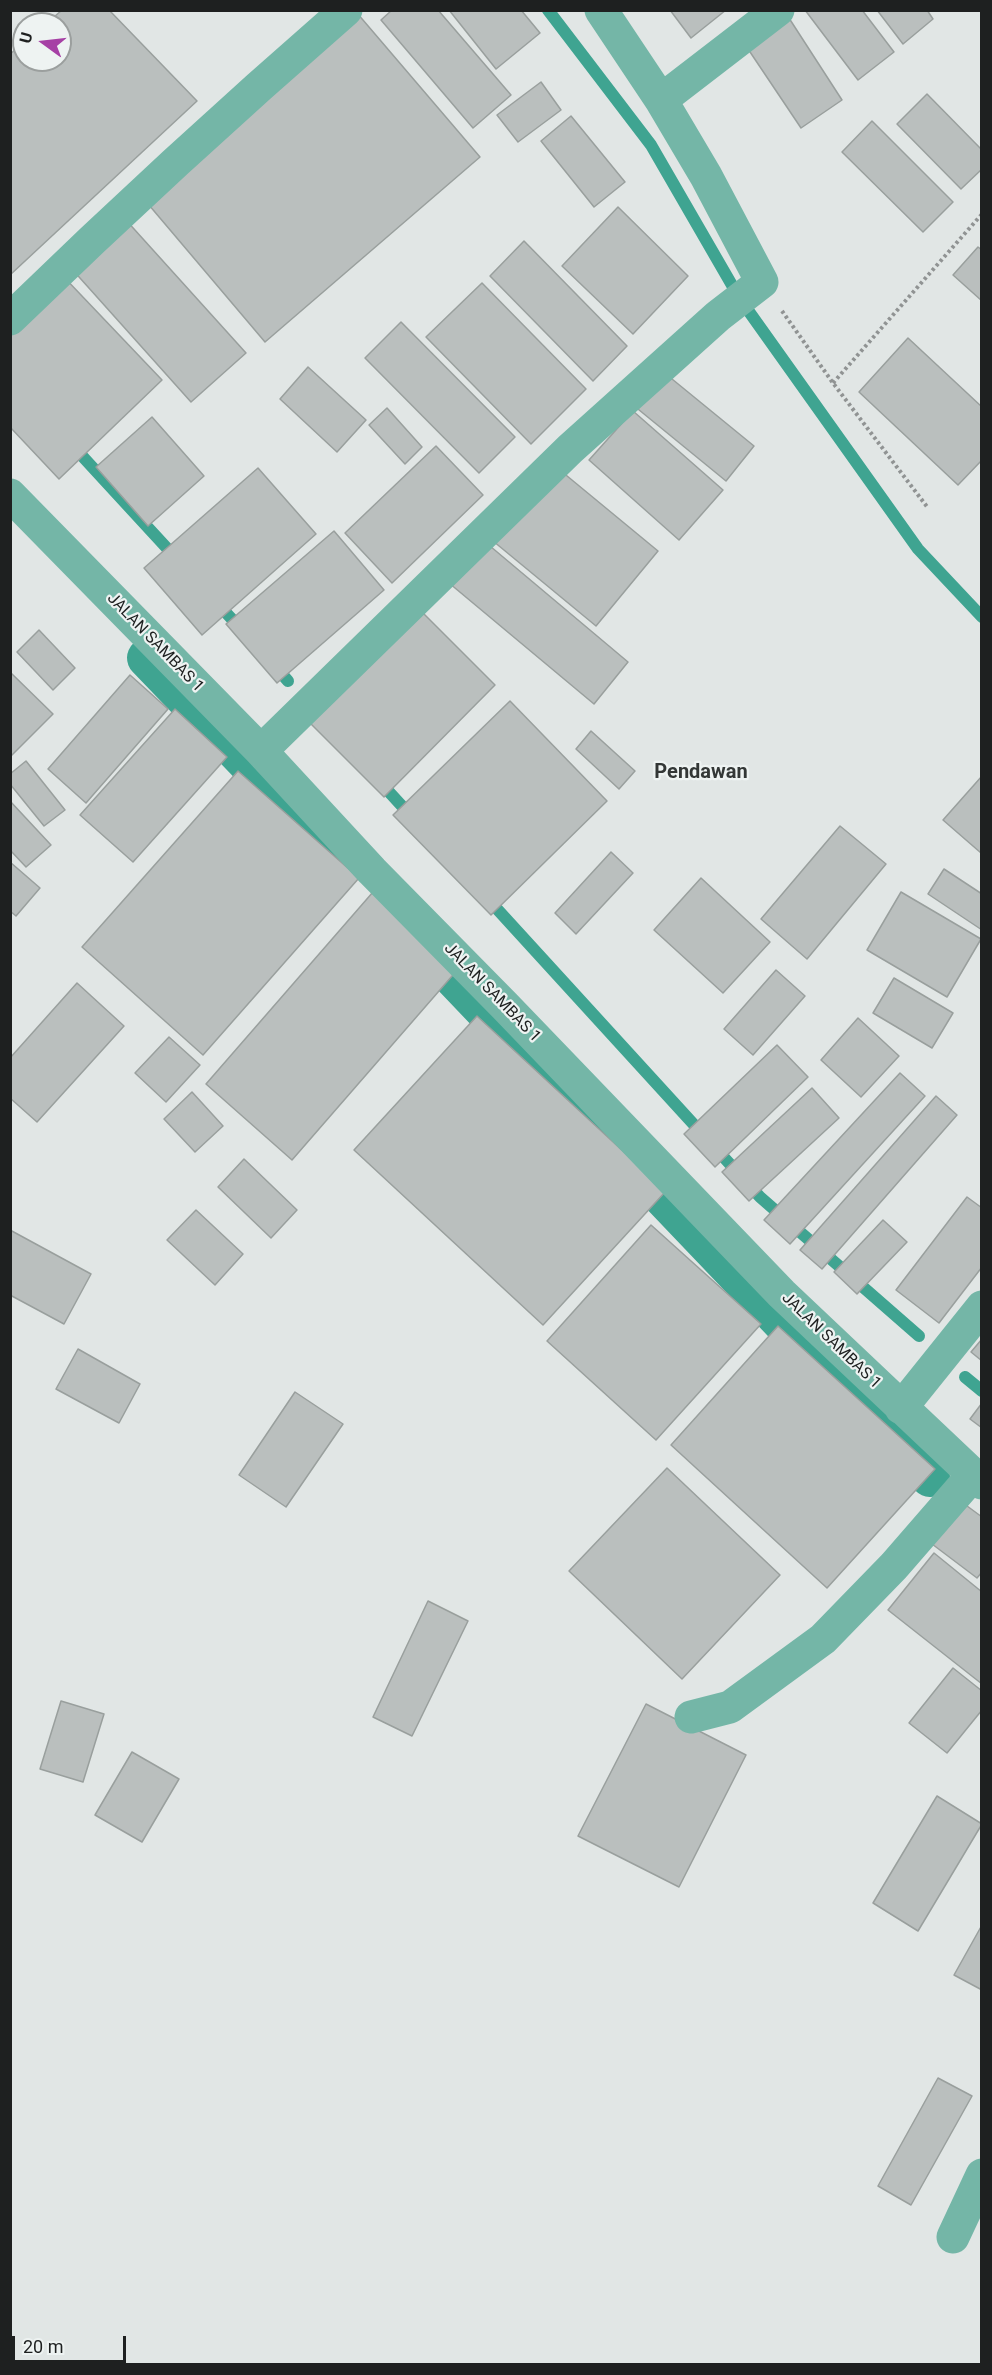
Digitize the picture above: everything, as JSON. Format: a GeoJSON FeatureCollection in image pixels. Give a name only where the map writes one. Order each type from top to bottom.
{"type":"FeatureCollection","features":[{"type":"Feature","properties":{"kind":"street"},"geometry":{"type":"LineString","coordinates":[[10,319],[233,109],[346,10]]}},
{"type":"Feature","properties":{"kind":"street"},"geometry":{"type":"LineString","coordinates":[[261,751],[570,449],[718,316],[754,287],[706,176],[661,100],[601,10]]}},
{"type":"Feature","properties":{"kind":"street"},"geometry":{"type":"LineString","coordinates":[[661,100],[778,10]]}},
{"type":"Feature","properties":{"kind":"street","name":"JALAN SAMBAS 1"},"geometry":{"type":"LineString","coordinates":[[10,495],[261,751],[372,871],[506,1006],[774,1285],[977,1479]]}},
{"type":"Feature","properties":{"kind":"street"},"geometry":{"type":"LineString","coordinates":[[901,1408],[981,1307]]}},
{"type":"Feature","properties":{"kind":"street"},"geometry":{"type":"LineString","coordinates":[[691,1717],[730,1707],[823,1639],[977,1479]]}},
{"type":"Feature","properties":{"kind":"street"},"geometry":{"type":"LineString","coordinates":[[953,2237],[981,2175]]}},
{"type":"Feature","properties":{"kind":"path"},"geometry":{"type":"LineString","coordinates":[[833,383],[981,214]]}},
{"type":"Feature","properties":{"kind":"path"},"geometry":{"type":"LineString","coordinates":[[754,287],[833,383],[928,508]]}},
{"type":"Feature","properties":{"kind":"building"},"geometry":{"type":"Polygon","coordinates":[[[62,10],[109,10],[197,101],[10,275],[10,54],[12,52],[12,72],[72,72],[72,12],[60,12],[62,10]]]}},
{"type":"Feature","properties":{"kind":"building"},"geometry":{"type":"Polygon","coordinates":[[[392,10],[438,10],[511,95],[473,128],[381,20],[392,10]]]}},
{"type":"Feature","properties":{"kind":"building"},"geometry":{"type":"Polygon","coordinates":[[[449,10],[521,10],[540,33],[496,69],[449,10]]]}},
{"type":"Feature","properties":{"kind":"building"},"geometry":{"type":"Polygon","coordinates":[[[670,10],[726,10],[691,38],[670,10]]]}},
{"type":"Feature","properties":{"kind":"building"},"geometry":{"type":"Polygon","coordinates":[[[805,10],[862,10],[894,52],[858,80],[805,10]]]}},
{"type":"Feature","properties":{"kind":"building"},"geometry":{"type":"Polygon","coordinates":[[[877,10],[927,10],[933,19],[903,44],[877,10]]]}},
{"type":"Feature","properties":{"kind":"building"},"geometry":{"type":"Polygon","coordinates":[[[357,13],[480,157],[265,342],[143,198],[357,13]]]}},
{"type":"Feature","properties":{"kind":"building"},"geometry":{"type":"Polygon","coordinates":[[[787,15],[842,100],[801,128],[744,43],[787,15]]]}},
{"type":"Feature","properties":{"kind":"building"},"geometry":{"type":"Polygon","coordinates":[[[541,82],[561,110],[518,142],[497,115],[541,82]]]}},
{"type":"Feature","properties":{"kind":"building"},"geometry":{"type":"Polygon","coordinates":[[[927,94],[982,150],[982,169],[961,189],[897,124],[927,94]]]}},
{"type":"Feature","properties":{"kind":"building"},"geometry":{"type":"Polygon","coordinates":[[[571,116],[625,182],[594,207],[541,141],[571,116]]]}},
{"type":"Feature","properties":{"kind":"building"},"geometry":{"type":"Polygon","coordinates":[[[872,121],[953,202],[923,232],[842,152],[872,121]]]}},
{"type":"Feature","properties":{"kind":"building"},"geometry":{"type":"Polygon","coordinates":[[[618,207],[688,276],[633,334],[562,266],[618,207]]]}},
{"type":"Feature","properties":{"kind":"building"},"geometry":{"type":"Polygon","coordinates":[[[125,219],[246,353],[191,402],[71,268],[125,219]]]}},
{"type":"Feature","properties":{"kind":"building"},"geometry":{"type":"Polygon","coordinates":[[[524,241],[627,346],[593,381],[490,276],[524,241]]]}},
{"type":"Feature","properties":{"kind":"building"},"geometry":{"type":"Polygon","coordinates":[[[978,247],[982,250],[982,301],[953,275],[978,247]]]}},
{"type":"Feature","properties":{"kind":"building"},"geometry":{"type":"Polygon","coordinates":[[[61,274],[162,380],[59,479],[10,427],[10,324],[61,274]]]}},
{"type":"Feature","properties":{"kind":"building"},"geometry":{"type":"Polygon","coordinates":[[[482,283],[586,389],[531,444],[426,337],[482,283]]]}},
{"type":"Feature","properties":{"kind":"building"},"geometry":{"type":"Polygon","coordinates":[[[401,322],[515,437],[479,473],[365,358],[401,322]]]}},
{"type":"Feature","properties":{"kind":"building"},"geometry":{"type":"Polygon","coordinates":[[[908,338],[982,407],[982,460],[958,485],[859,392],[908,338]]]}},
{"type":"Feature","properties":{"kind":"building"},"geometry":{"type":"Polygon","coordinates":[[[308,367],[366,420],[337,452],[280,399],[308,367]]]}},
{"type":"Feature","properties":{"kind":"building"},"geometry":{"type":"Polygon","coordinates":[[[661,370],[754,446],[726,481],[633,405],[661,370]]]}},
{"type":"Feature","properties":{"kind":"building"},"geometry":{"type":"Polygon","coordinates":[[[387,408],[422,447],[405,464],[369,425],[387,408]]]}},
{"type":"Feature","properties":{"kind":"building"},"geometry":{"type":"Polygon","coordinates":[[[633,411],[723,490],[679,540],[589,460],[633,411]]]}},
{"type":"Feature","properties":{"kind":"building"},"geometry":{"type":"Polygon","coordinates":[[[152,417],[204,476],[148,526],[96,467],[152,417]]]}},
{"type":"Feature","properties":{"kind":"building"},"geometry":{"type":"Polygon","coordinates":[[[436,446],[483,495],[392,583],[345,533],[436,446]]]}},
{"type":"Feature","properties":{"kind":"building"},"geometry":{"type":"Polygon","coordinates":[[[555,466],[658,551],[596,626],[493,541],[555,466]]]}},
{"type":"Feature","properties":{"kind":"building"},"geometry":{"type":"Polygon","coordinates":[[[258,468],[316,534],[202,635],[144,568],[258,468]]]}},
{"type":"Feature","properties":{"kind":"building"},"geometry":{"type":"Polygon","coordinates":[[[334,531],[384,590],[277,683],[226,624],[334,531]]]}},
{"type":"Feature","properties":{"kind":"building"},"geometry":{"type":"Polygon","coordinates":[[[484,541],[628,662],[594,704],[449,583],[484,541]]]}},
{"type":"Feature","properties":{"kind":"building"},"geometry":{"type":"Polygon","coordinates":[[[416,606],[495,685],[384,797],[305,718],[416,606]]]}},
{"type":"Feature","properties":{"kind":"building"},"geometry":{"type":"Polygon","coordinates":[[[39,630],[75,668],[53,690],[17,652],[39,630]]]}},
{"type":"Feature","properties":{"kind":"building"},"geometry":{"type":"Polygon","coordinates":[[[10,672],[53,714],[10,757],[10,672]]]}},
{"type":"Feature","properties":{"kind":"building"},"geometry":{"type":"Polygon","coordinates":[[[130,675],[168,709],[86,803],[48,769],[130,675]]]}},
{"type":"Feature","properties":{"kind":"building"},"geometry":{"type":"Polygon","coordinates":[[[510,701],[607,801],[491,915],[393,815],[510,701]]]}},
{"type":"Feature","properties":{"kind":"building"},"geometry":{"type":"Polygon","coordinates":[[[175,709],[227,757],[133,862],[80,815],[175,709]]]}},
{"type":"Feature","properties":{"kind":"building"},"geometry":{"type":"Polygon","coordinates":[[[591,731],[635,771],[619,789],[576,749],[591,731]]]}},
{"type":"Feature","properties":{"kind":"building"},"geometry":{"type":"Polygon","coordinates":[[[26,761],[65,810],[44,826],[10,784],[10,774],[26,761]]]}},
{"type":"Feature","properties":{"kind":"building"},"geometry":{"type":"Polygon","coordinates":[[[238,771],[359,878],[203,1055],[82,947],[238,771]]]}},
{"type":"Feature","properties":{"kind":"building"},"geometry":{"type":"Polygon","coordinates":[[[982,776],[982,853],[981,853],[943,820],[982,776]]]}},
{"type":"Feature","properties":{"kind":"building"},"geometry":{"type":"Polygon","coordinates":[[[10,801],[51,845],[26,867],[10,850],[10,801]]]}},
{"type":"Feature","properties":{"kind":"building"},"geometry":{"type":"Polygon","coordinates":[[[840,826],[886,864],[807,959],[761,919],[840,826]]]}},
{"type":"Feature","properties":{"kind":"building"},"geometry":{"type":"Polygon","coordinates":[[[611,852],[633,873],[576,934],[555,913],[611,852]]]}},
{"type":"Feature","properties":{"kind":"building"},"geometry":{"type":"Polygon","coordinates":[[[10,862],[40,888],[16,916],[10,911],[10,862]]]}},
{"type":"Feature","properties":{"kind":"building"},"geometry":{"type":"Polygon","coordinates":[[[944,869],[982,894],[982,930],[928,894],[944,869]]]}},
{"type":"Feature","properties":{"kind":"building"},"geometry":{"type":"Polygon","coordinates":[[[701,878],[770,942],[723,993],[654,930],[701,878]]]}},
{"type":"Feature","properties":{"kind":"building"},"geometry":{"type":"Polygon","coordinates":[[[373,892],[459,968],[292,1160],[206,1084],[373,892]]]}},
{"type":"Feature","properties":{"kind":"building"},"geometry":{"type":"Polygon","coordinates":[[[901,892],[981,939],[947,997],[867,950],[901,892]]]}},
{"type":"Feature","properties":{"kind":"building"},"geometry":{"type":"Polygon","coordinates":[[[776,970],[805,996],[753,1055],[724,1029],[776,970]]]}},
{"type":"Feature","properties":{"kind":"building"},"geometry":{"type":"Polygon","coordinates":[[[894,978],[953,1013],[932,1048],[873,1013],[894,978]]]}},
{"type":"Feature","properties":{"kind":"building"},"geometry":{"type":"Polygon","coordinates":[[[77,983],[124,1026],[37,1122],[10,1098],[10,1058],[77,983]]]}},
{"type":"Feature","properties":{"kind":"building"},"geometry":{"type":"Polygon","coordinates":[[[477,1016],[666,1191],[543,1325],[354,1150],[477,1016]]]}},
{"type":"Feature","properties":{"kind":"building"},"geometry":{"type":"Polygon","coordinates":[[[858,1018],[899,1056],[861,1097],[821,1060],[858,1018]]]}},
{"type":"Feature","properties":{"kind":"building"},"geometry":{"type":"Polygon","coordinates":[[[169,1037],[200,1065],[166,1102],[135,1073],[169,1037]]]}},
{"type":"Feature","properties":{"kind":"building"},"geometry":{"type":"Polygon","coordinates":[[[777,1045],[808,1077],[715,1167],[684,1134],[777,1045]]]}},
{"type":"Feature","properties":{"kind":"building"},"geometry":{"type":"Polygon","coordinates":[[[900,1073],[925,1096],[790,1244],[764,1220],[900,1073]]]}},
{"type":"Feature","properties":{"kind":"building"},"geometry":{"type":"Polygon","coordinates":[[[812,1088],[839,1118],[749,1201],[722,1172],[812,1088]]]}},
{"type":"Feature","properties":{"kind":"building"},"geometry":{"type":"Polygon","coordinates":[[[192,1092],[223,1126],[195,1152],[164,1119],[192,1092]]]}},
{"type":"Feature","properties":{"kind":"building"},"geometry":{"type":"Polygon","coordinates":[[[936,1096],[957,1115],[822,1269],[800,1250],[936,1096]]]}},
{"type":"Feature","properties":{"kind":"building"},"geometry":{"type":"Polygon","coordinates":[[[244,1159],[297,1210],[271,1238],[218,1187],[244,1159]]]}},
{"type":"Feature","properties":{"kind":"building"},"geometry":{"type":"Polygon","coordinates":[[[967,1197],[982,1208],[982,1267],[939,1323],[896,1290],[967,1197]]]}},
{"type":"Feature","properties":{"kind":"building"},"geometry":{"type":"Polygon","coordinates":[[[196,1210],[243,1254],[215,1285],[167,1240],[196,1210]]]}},
{"type":"Feature","properties":{"kind":"building"},"geometry":{"type":"Polygon","coordinates":[[[883,1220],[907,1242],[857,1294],[834,1272],[883,1220]]]}},
{"type":"Feature","properties":{"kind":"building"},"geometry":{"type":"Polygon","coordinates":[[[651,1225],[761,1324],[656,1440],[547,1341],[651,1225]]]}},
{"type":"Feature","properties":{"kind":"building"},"geometry":{"type":"Polygon","coordinates":[[[10,1230],[91,1274],[64,1324],[10,1295],[10,1230]]]}},
{"type":"Feature","properties":{"kind":"building"},"geometry":{"type":"Polygon","coordinates":[[[778,1326],[935,1469],[827,1588],[671,1445],[778,1326]]]}},
{"type":"Feature","properties":{"kind":"building"},"geometry":{"type":"Polygon","coordinates":[[[982,1339],[982,1361],[971,1352],[982,1339]]]}},
{"type":"Feature","properties":{"kind":"building"},"geometry":{"type":"Polygon","coordinates":[[[78,1349],[140,1384],[119,1423],[56,1389],[78,1349]]]}},
{"type":"Feature","properties":{"kind":"building"},"geometry":{"type":"Polygon","coordinates":[[[295,1392],[343,1424],[286,1507],[239,1475],[295,1392]]]}},
{"type":"Feature","properties":{"kind":"building"},"geometry":{"type":"Polygon","coordinates":[[[982,1403],[982,1428],[970,1419],[982,1403]]]}},
{"type":"Feature","properties":{"kind":"building"},"geometry":{"type":"Polygon","coordinates":[[[667,1468],[780,1575],[682,1679],[569,1571],[667,1468]]]}},
{"type":"Feature","properties":{"kind":"building"},"geometry":{"type":"Polygon","coordinates":[[[963,1503],[982,1517],[982,1572],[977,1578],[932,1544],[963,1503]]]}},
{"type":"Feature","properties":{"kind":"building"},"geometry":{"type":"Polygon","coordinates":[[[934,1553],[982,1592],[982,1684],[888,1610],[934,1553]]]}},
{"type":"Feature","properties":{"kind":"building"},"geometry":{"type":"Polygon","coordinates":[[[428,1601],[468,1621],[412,1736],[373,1717],[428,1601]]]}},
{"type":"Feature","properties":{"kind":"building"},"geometry":{"type":"Polygon","coordinates":[[[953,1668],[982,1691],[982,1710],[947,1753],[909,1723],[953,1668]]]}},
{"type":"Feature","properties":{"kind":"building"},"geometry":{"type":"Polygon","coordinates":[[[61,1701],[104,1714],[83,1782],[40,1769],[61,1701]]]}},
{"type":"Feature","properties":{"kind":"building"},"geometry":{"type":"Polygon","coordinates":[[[646,1704],[746,1755],[679,1887],[578,1836],[646,1704]]]}},
{"type":"Feature","properties":{"kind":"building"},"geometry":{"type":"Polygon","coordinates":[[[132,1752],[179,1779],[142,1842],[95,1815],[132,1752]]]}},
{"type":"Feature","properties":{"kind":"building"},"geometry":{"type":"Polygon","coordinates":[[[937,1796],[982,1824],[918,1931],[873,1903],[937,1796]]]}},
{"type":"Feature","properties":{"kind":"building"},"geometry":{"type":"Polygon","coordinates":[[[982,1925],[982,1990],[954,1975],[982,1925]]]}},
{"type":"Feature","properties":{"kind":"building"},"geometry":{"type":"Polygon","coordinates":[[[938,2078],[972,2096],[911,2205],[878,2186],[938,2078]]]}},
{"type":"Feature","properties":{"kind":"waterway"},"geometry":{"type":"LineString","coordinates":[[548,10],[651,145],[740,299],[918,549],[982,617]]}},
{"type":"Feature","properties":{"kind":"waterway"},"geometry":{"type":"LineString","coordinates":[[72,445],[176,558]]}},
{"type":"Feature","properties":{"kind":"waterway"},"geometry":{"type":"LineString","coordinates":[[216,602],[243,631]]}},
{"type":"Feature","properties":{"kind":"waterway"},"geometry":{"type":"LineString","coordinates":[[147,658],[342,861]]}},
{"type":"Feature","properties":{"kind":"waterway"},"geometry":{"type":"LineString","coordinates":[[275,666],[288,681]]}},
{"type":"Feature","properties":{"kind":"waterway"},"geometry":{"type":"LineString","coordinates":[[379,781],[412,817]]}},
{"type":"Feature","properties":{"kind":"waterway"},"geometry":{"type":"LineString","coordinates":[[487,898],[760,1197],[919,1336]]}},
{"type":"Feature","properties":{"kind":"waterway"},"geometry":{"type":"LineString","coordinates":[[413,935],[930,1477]]}},
{"type":"Feature","properties":{"kind":"waterway"},"geometry":{"type":"LineString","coordinates":[[965,1377],[982,1391]]}},
{"type":"Feature","properties":{"kind":"district","name":"Pendawan"},"geometry":{"type":"Point","coordinates":[701,773]}}]}
